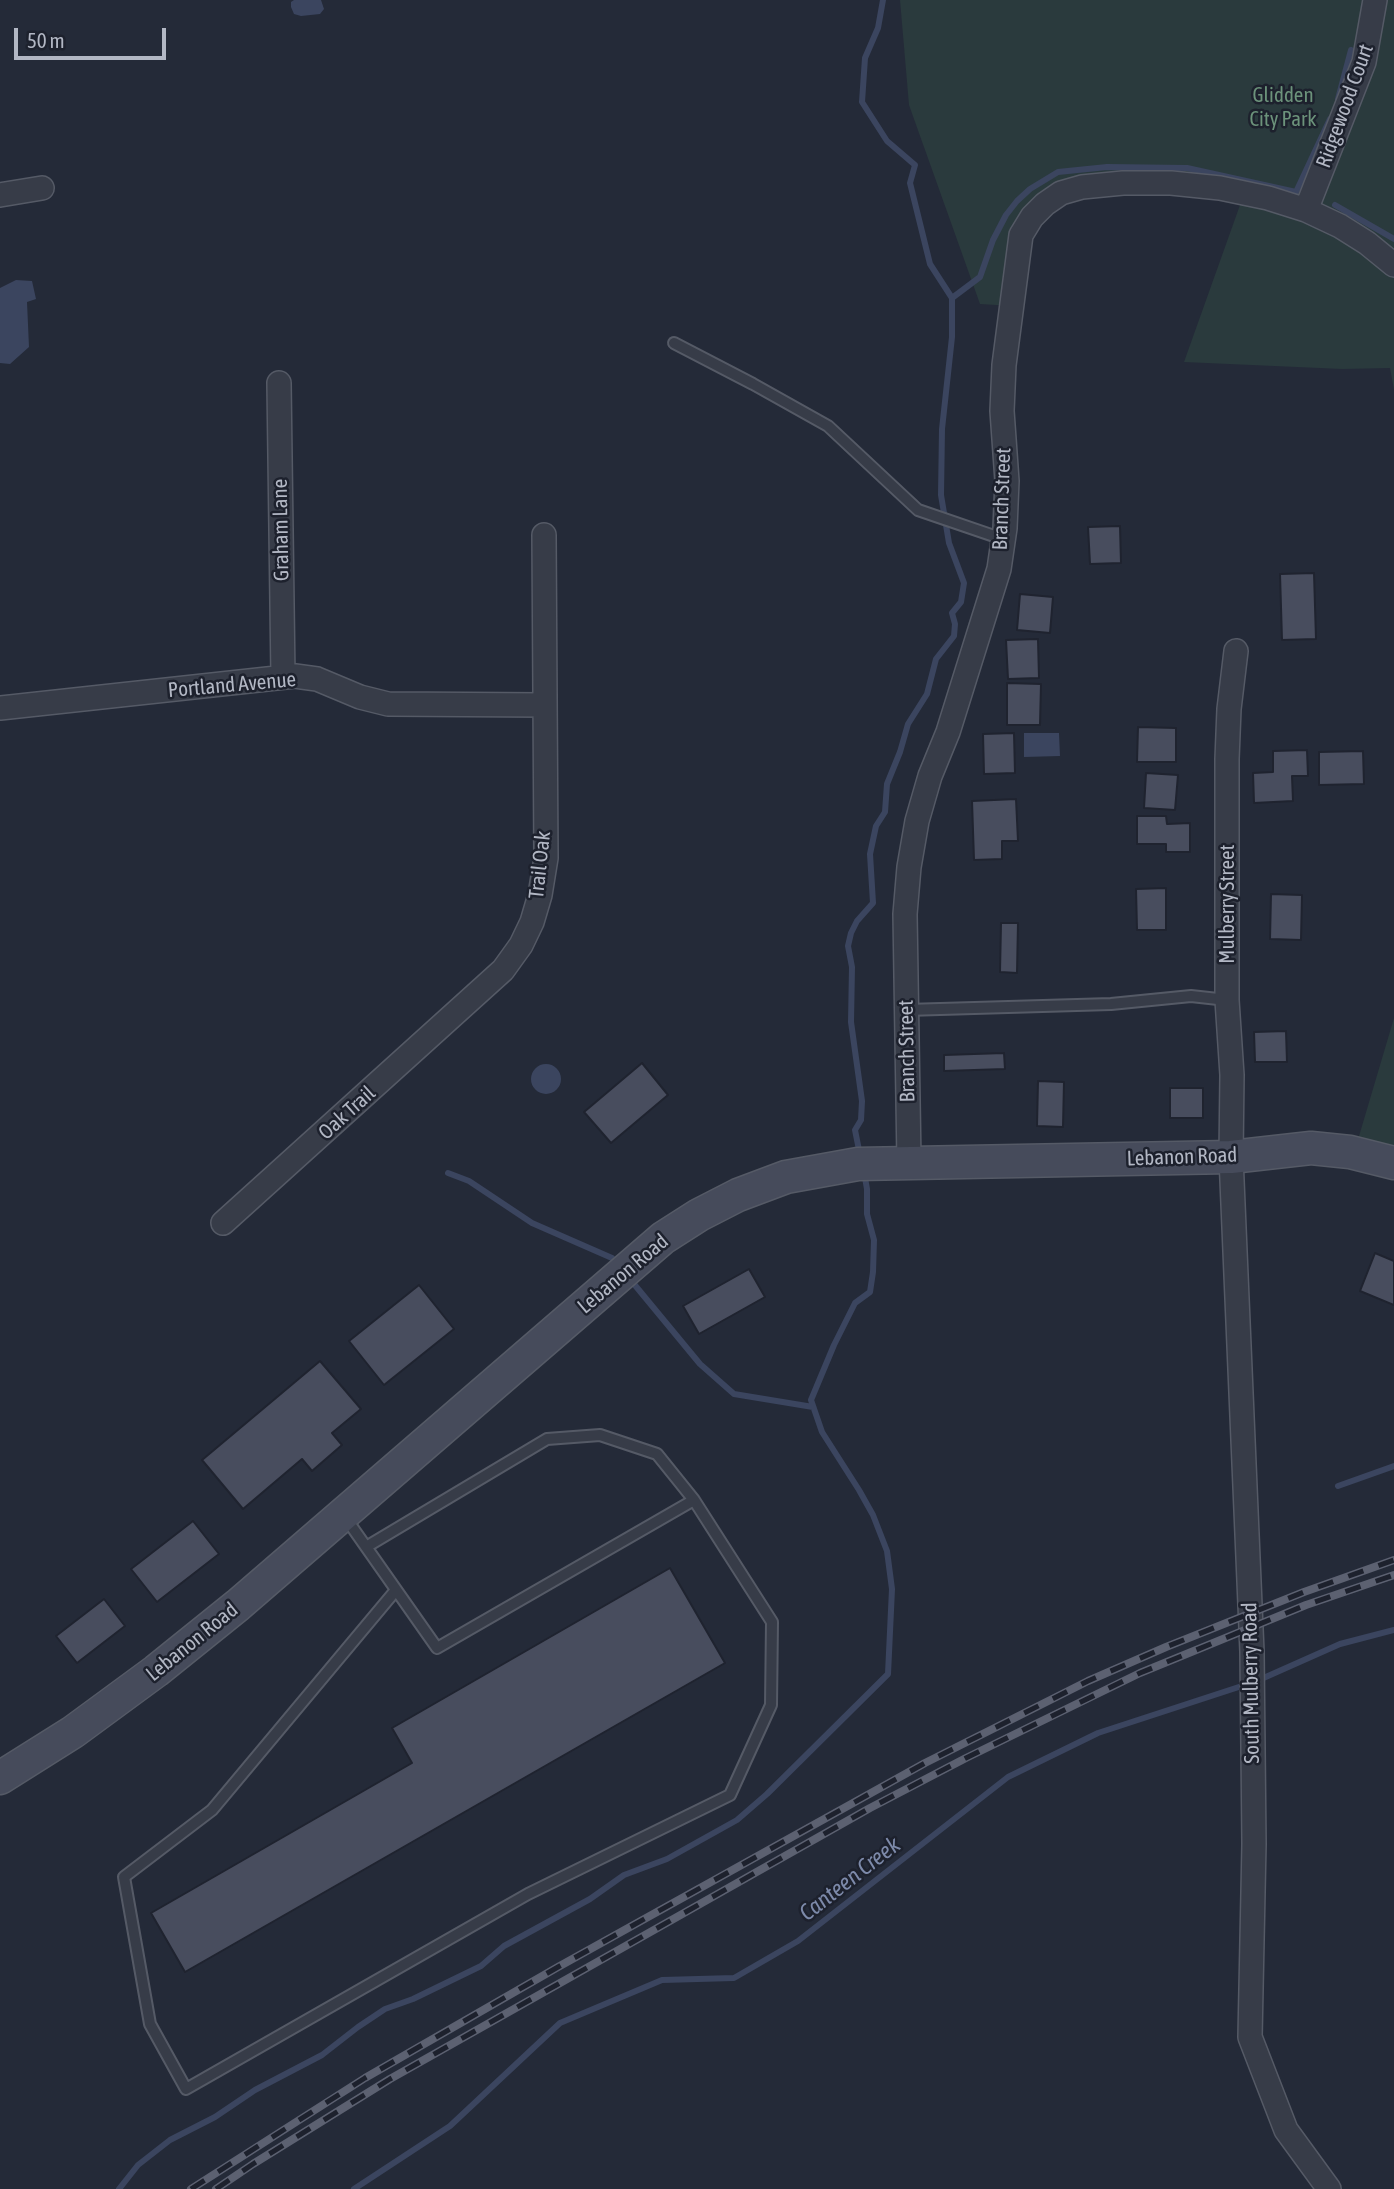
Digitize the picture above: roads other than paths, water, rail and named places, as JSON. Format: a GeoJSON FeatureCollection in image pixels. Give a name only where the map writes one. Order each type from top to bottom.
{"type":"FeatureCollection","features":[{"type":"Feature","properties":{"kind":"street","name":"Ridgewood Court"},"geometry":{"type":"LineString","coordinates":[[1307,211],[1364,62],[1375,0]]}},
{"type":"Feature","properties":{"kind":"street","name":"Branch Street"},"geometry":{"type":"LineString","coordinates":[[909,1162],[905,914],[909,867],[917,821],[999,569],[1006,481],[1002,411],[1004,365],[1021,235],[1032,217],[1045,204],[1061,194],[1082,187],[1123,183],[1171,183],[1220,188],[1268,198],[1307,211],[1358,237],[1394,265]]}},
{"type":"Feature","properties":{"kind":"street"},"geometry":{"type":"LineString","coordinates":[[0,195],[43,188]]}},
{"type":"Feature","properties":{"kind":"street","name":"Graham Lane"},"geometry":{"type":"LineString","coordinates":[[279,383],[283,677]]}},
{"type":"Feature","properties":{"kind":"street"},"geometry":{"type":"LineString","coordinates":[[544,535],[544,705]]}},
{"type":"Feature","properties":{"kind":"street","name":"Mulberry Street"},"geometry":{"type":"LineString","coordinates":[[1231,1157],[1232,1074],[1227,1000],[1227,759],[1229,709],[1236,651]]}},
{"type":"Feature","properties":{"kind":"street","name":"Portland Avenue"},"geometry":{"type":"LineString","coordinates":[[0,708],[283,677],[317,679],[360,697],[388,704],[544,705]]}},
{"type":"Feature","properties":{"kind":"street","name":"Trail Oak"},"geometry":{"type":"LineString","coordinates":[[469,1002],[503,970],[521,944],[532,922],[540,895],[545,858],[544,705]]}},
{"type":"Feature","properties":{"kind":"street","name":"Oak Trail"},"geometry":{"type":"LineString","coordinates":[[223,1223],[469,1002]]}},
{"type":"Feature","properties":{"kind":"street","name":"Lebanon Road"},"geometry":{"type":"LineString","coordinates":[[0,1778],[73,1732],[156,1671],[238,1605],[663,1238],[738,1195],[786,1177],[858,1164],[1231,1157],[1311,1148],[1350,1152],[1394,1163]]}},
{"type":"Feature","properties":{"kind":"street","name":"South Mulberry Road"},"geometry":{"type":"LineString","coordinates":[[1231,1157],[1252,1652],[1254,1844],[1250,2037],[1286,2130],[1329,2189]]}},
{"type":"Feature","properties":{"kind":"lane"},"geometry":{"type":"LineString","coordinates":[[674,343],[828,426],[918,510],[1003,540]]}},
{"type":"Feature","properties":{"kind":"lane"},"geometry":{"type":"LineString","coordinates":[[906,1010],[1111,1004],[1191,996],[1227,1000]]}},
{"type":"Feature","properties":{"kind":"lane"},"geometry":{"type":"LineString","coordinates":[[366,1547],[547,1439],[600,1436],[657,1454],[694,1500],[772,1622],[771,1705],[730,1795],[528,1894],[187,2089],[150,2024],[124,1877],[212,1810],[396,1590]]}},
{"type":"Feature","properties":{"kind":"lane"},"geometry":{"type":"LineString","coordinates":[[343,1514],[438,1648],[694,1500]]}},
{"type":"Feature","properties":{"kind":"water"},"geometry":{"type":"Polygon","coordinates":[[[321,0],[324,9],[320,14],[294,14],[291,2],[321,0]]]}},
{"type":"Feature","properties":{"kind":"water"},"geometry":{"type":"Polygon","coordinates":[[[16,280],[32,281],[36,299],[27,302],[29,347],[10,364],[0,363],[0,288],[16,280]]]}},
{"type":"Feature","properties":{"kind":"water"},"geometry":{"type":"Polygon","coordinates":[[[1024,733],[1059,733],[1060,756],[1024,757],[1024,733]]]}},
{"type":"Feature","properties":{"kind":"water"},"geometry":{"type":"Polygon","coordinates":[[[546,1064],[552,1065],[560,1073],[560,1085],[552,1093],[546,1094],[540,1093],[532,1085],[531,1079],[532,1073],[540,1065],[546,1064]]]}},
{"type":"Feature","properties":{"kind":"waterway"},"geometry":{"type":"LineString","coordinates":[[860,1155],[855,1130],[861,1120],[862,1101],[851,1022],[852,967],[848,946],[857,921],[873,903],[870,854],[876,826],[885,812],[887,784],[908,724],[927,694],[936,659],[954,636],[952,613],[961,602],[964,583],[949,543],[941,495],[942,429],[952,337],[952,298],[930,264],[910,183],[915,165],[887,141],[862,102],[865,58],[878,28],[883,0]]}},
{"type":"Feature","properties":{"kind":"waterway"},"geometry":{"type":"LineString","coordinates":[[1338,99],[1351,50]]}},
{"type":"Feature","properties":{"kind":"waterway"},"geometry":{"type":"LineString","coordinates":[[952,298],[980,277],[993,240],[1017,201],[1030,189],[1058,172],[1107,167],[1187,168],[1296,192],[1330,119]]}},
{"type":"Feature","properties":{"kind":"waterway"},"geometry":{"type":"LineString","coordinates":[[1335,205],[1394,239]]}},
{"type":"Feature","properties":{"kind":"waterway"},"geometry":{"type":"LineString","coordinates":[[119,2189],[138,2165],[170,2140],[215,2117],[255,2090],[322,2055],[385,2009],[413,1999],[481,1966],[504,1946],[590,1899],[624,1875],[667,1859],[737,1820],[767,1794],[888,1674],[892,1589],[887,1551],[873,1515],[822,1432],[811,1400],[855,1303],[870,1292],[874,1240],[867,1214],[864,1172]]}},
{"type":"Feature","properties":{"kind":"waterway"},"geometry":{"type":"LineString","coordinates":[[448,1173],[469,1181],[532,1223],[612,1258],[618,1265]]}},
{"type":"Feature","properties":{"kind":"waterway"},"geometry":{"type":"LineString","coordinates":[[629,1278],[700,1364],[734,1394],[813,1407]]}},
{"type":"Feature","properties":{"kind":"waterway"},"geometry":{"type":"LineString","coordinates":[[1338,1486],[1394,1466]]}},
{"type":"Feature","properties":{"kind":"waterway","name":"Canteen Creek"},"geometry":{"type":"LineString","coordinates":[[1259,1680],[1340,1644],[1394,1630]]}},
{"type":"Feature","properties":{"kind":"waterway","name":"Canteen Creek"},"geometry":{"type":"LineString","coordinates":[[354,2189],[450,2126],[560,2023],[662,1980],[734,1978],[798,1941],[1008,1777],[1098,1733],[1248,1684]]}},
{"type":"Feature","properties":{"kind":"railway"},"geometry":{"type":"LineString","coordinates":[[191,2189],[365,2078],[558,1967],[925,1763],[1088,1681],[1166,1647],[1304,1592],[1394,1560]]}},
{"type":"Feature","properties":{"kind":"railway"},"geometry":{"type":"LineString","coordinates":[[216,2189],[390,2079],[870,1808],[1140,1673],[1306,1605],[1394,1575]]}},
{"type":"Feature","properties":{"kind":"park label","name":"Glidden City Park"},"geometry":{"type":"Point","coordinates":[1283,107]}}]}
